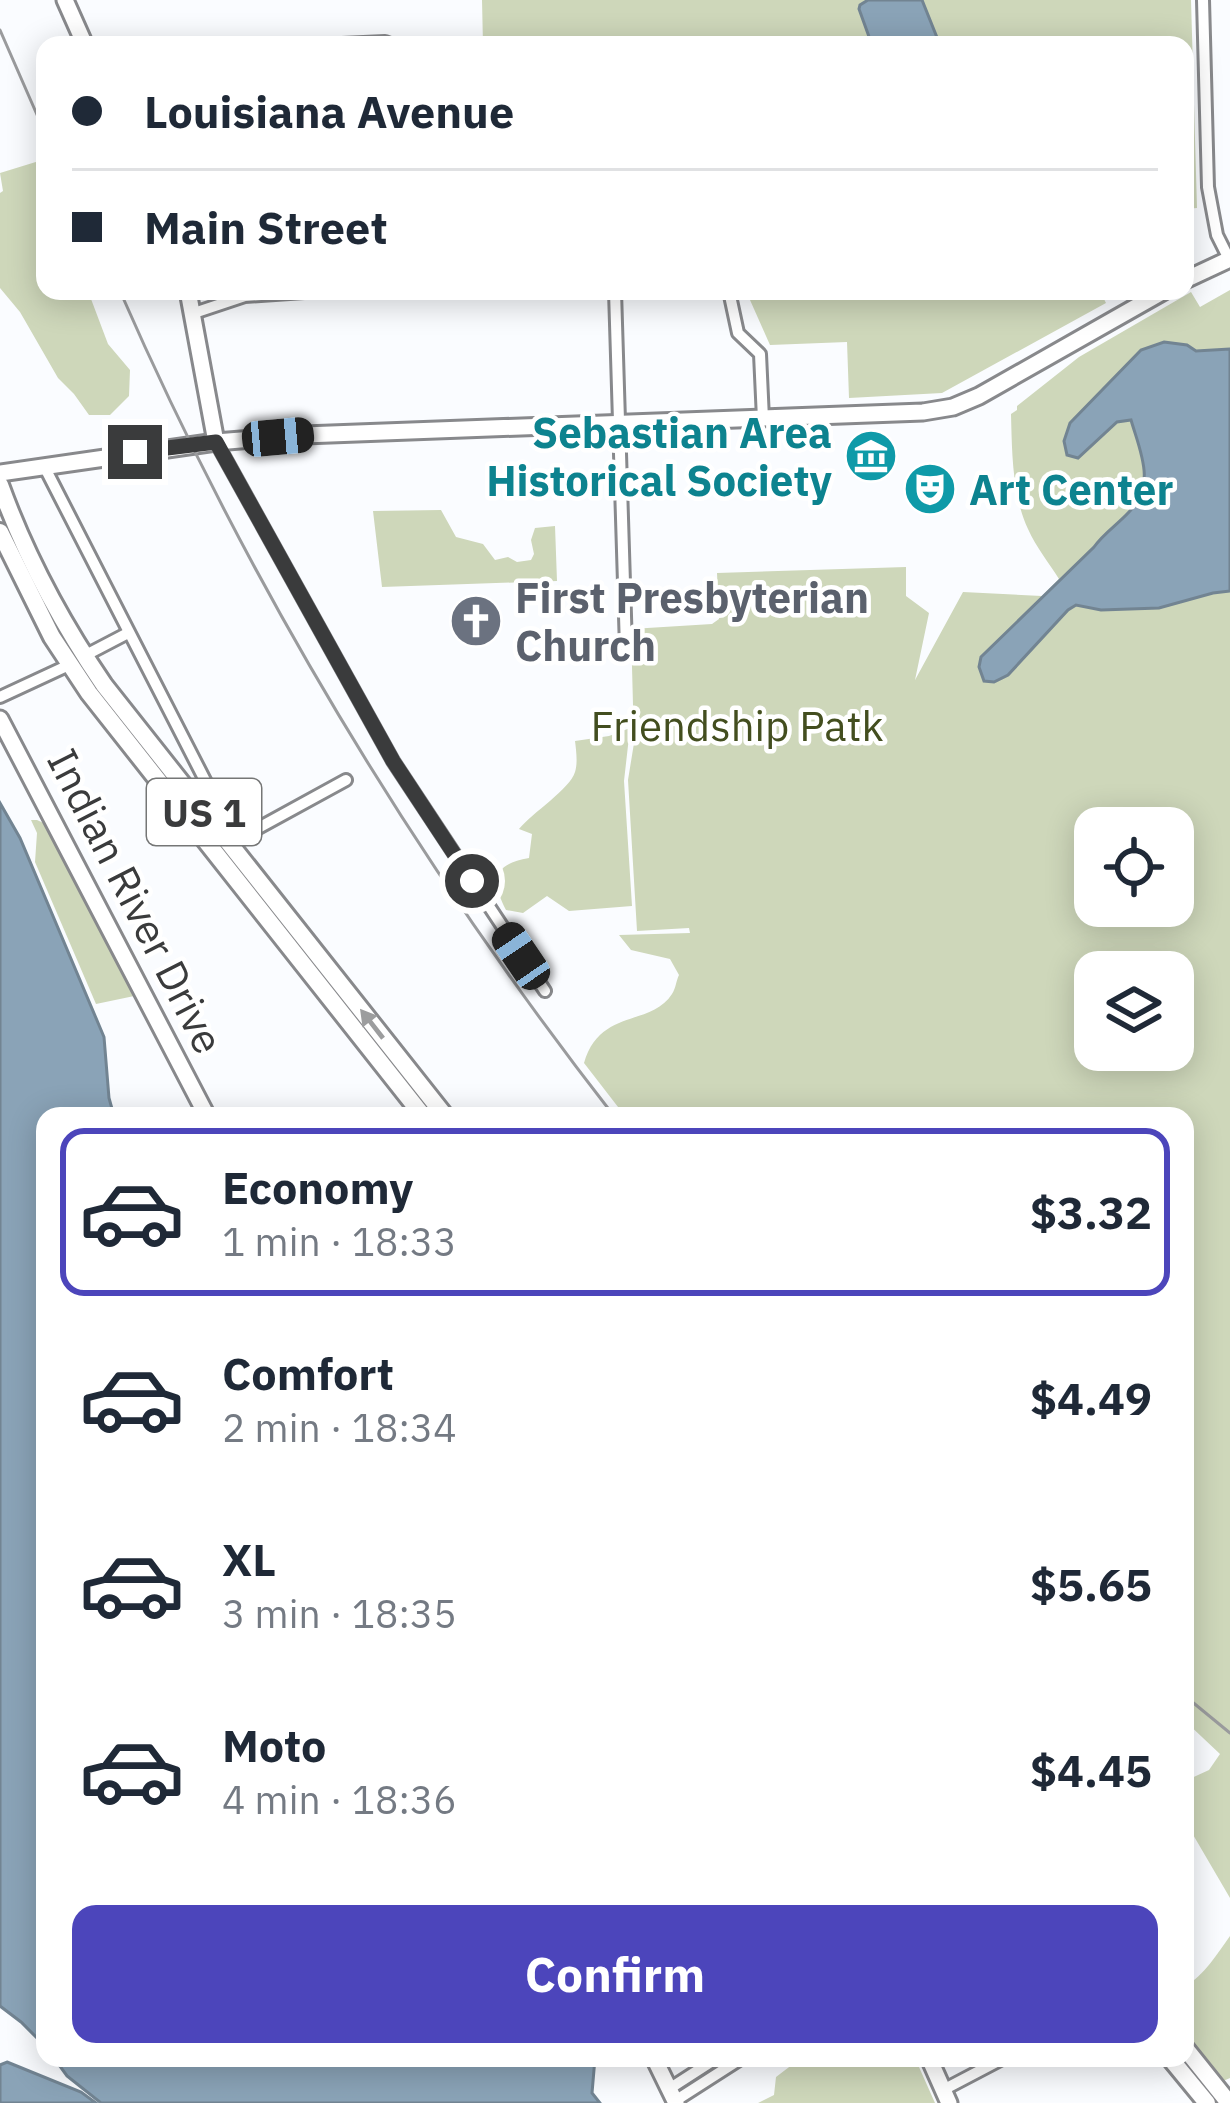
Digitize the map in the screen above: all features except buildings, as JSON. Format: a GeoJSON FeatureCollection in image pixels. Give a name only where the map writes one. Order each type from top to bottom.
{"type":"FeatureCollection","features":[{"type":"Feature","properties":{"kind":"main road","name":"US 1"},"geometry":{"type":"LineString","coordinates":[[0,485],[76,660],[125,714],[416,1107]]}},
{"type":"Feature","properties":{"kind":"main road","name":"US 1"},"geometry":{"type":"LineString","coordinates":[[0,532],[37,609],[195,829],[251,872],[438,1107]]}},
{"type":"Feature","properties":{"kind":"main road"},"geometry":{"type":"LineString","coordinates":[[1194,2059],[1229,2103]]}},
{"type":"Feature","properties":{"kind":"main road"},"geometry":{"type":"LineString","coordinates":[[1177,2067],[1207,2103]]}},
{"type":"Feature","properties":{"kind":"street"},"geometry":{"type":"LineString","coordinates":[[64,0],[81,36]]}},
{"type":"Feature","properties":{"kind":"street"},"geometry":{"type":"LineString","coordinates":[[1194,276],[1230,259],[1217,236],[1208,187],[1202,0]]}},
{"type":"Feature","properties":{"kind":"street"},"geometry":{"type":"LineString","coordinates":[[190,300],[216,442],[393,761],[545,991]]}},
{"type":"Feature","properties":{"kind":"street"},"geometry":{"type":"LineString","coordinates":[[194,313],[232,300]]}},
{"type":"Feature","properties":{"kind":"street"},"geometry":{"type":"LineString","coordinates":[[615,300],[626,648]]}},
{"type":"Feature","properties":{"kind":"street"},"geometry":{"type":"LineString","coordinates":[[731,300],[738,333],[760,354],[763,419]]}},
{"type":"Feature","properties":{"kind":"street"},"geometry":{"type":"LineString","coordinates":[[0,473],[216,442],[304,435],[904,414],[952,407],[1030,369],[1149,300]]}},
{"type":"Feature","properties":{"kind":"street"},"geometry":{"type":"LineString","coordinates":[[44,466],[212,794]]}},
{"type":"Feature","properties":{"kind":"street"},"geometry":{"type":"LineString","coordinates":[[0,698],[128,633]]}},
{"type":"Feature","properties":{"kind":"street","name":"Indian River Drive"},"geometry":{"type":"LineString","coordinates":[[0,719],[202,1107]]}},
{"type":"Feature","properties":{"kind":"street"},"geometry":{"type":"LineString","coordinates":[[225,852],[346,779]]}},
{"type":"Feature","properties":{"kind":"street"},"geometry":{"type":"LineString","coordinates":[[658,2067],[673,2098]]}},
{"type":"Feature","properties":{"kind":"street"},"geometry":{"type":"LineString","coordinates":[[673,2098],[707,2067]]}},
{"type":"Feature","properties":{"kind":"street"},"geometry":{"type":"LineString","coordinates":[[673,2098],[726,2067]]}},
{"type":"Feature","properties":{"kind":"street"},"geometry":{"type":"LineString","coordinates":[[932,2067],[946,2097],[991,2067]]}},
{"type":"Feature","properties":{"kind":"green space"},"geometry":{"type":"Polygon","coordinates":[[[482,0],[1191,0],[1192,36],[483,36],[482,0]]]}},
{"type":"Feature","properties":{"kind":"green space"},"geometry":{"type":"Polygon","coordinates":[[[1194,104],[1197,208],[1194,208],[1194,104]]]}},
{"type":"Feature","properties":{"kind":"green space"},"geometry":{"type":"Polygon","coordinates":[[[36,162],[36,300],[91,300],[108,344],[130,370],[129,396],[110,415],[89,415],[58,378],[20,312],[0,288],[0,173],[36,162]]]}},
{"type":"Feature","properties":{"kind":"green space","name":"Friendship Patk"},"geometry":{"type":"Polygon","coordinates":[[[1230,290],[1230,1898],[1194,1836],[1194,1777],[1209,1770],[1220,1754],[1194,1729],[1194,1107],[618,1107],[584,1063],[602,1034],[663,1004],[679,975],[670,959],[631,950],[619,935],[690,933],[689,928],[637,931],[628,780],[634,743],[631,629],[712,624],[719,619],[717,573],[906,567],[906,596],[929,613],[915,680],[963,592],[1042,596],[1059,579],[1023,516],[1014,473],[1011,414],[1079,357],[1177,300],[1194,300],[1200,307],[1230,290]]]}},
{"type":"Feature","properties":{"kind":"green space"},"geometry":{"type":"Polygon","coordinates":[[[750,300],[1106,303],[942,393],[849,398],[847,342],[770,345],[750,300]]]}},
{"type":"Feature","properties":{"kind":"green space"},"geometry":{"type":"Polygon","coordinates":[[[441,510],[456,537],[483,544],[495,560],[531,560],[535,528],[555,526],[557,581],[382,587],[373,511],[441,510]]]}},
{"type":"Feature","properties":{"kind":"green space"},"geometry":{"type":"Polygon","coordinates":[[[630,728],[624,781],[632,906],[569,911],[547,896],[523,913],[506,910],[498,875],[508,864],[529,858],[532,834],[519,829],[572,779],[575,741],[630,728]]]}},
{"type":"Feature","properties":{"kind":"green space"},"geometry":{"type":"Polygon","coordinates":[[[31,820],[48,825],[139,995],[96,1004],[35,862],[37,833],[31,820]]]}},
{"type":"Feature","properties":{"kind":"green space"},"geometry":{"type":"Polygon","coordinates":[[[1230,1936],[1230,2078],[1221,2082],[1194,2047],[1194,1980],[1230,1936]]]}},
{"type":"Feature","properties":{"kind":"green space"},"geometry":{"type":"Polygon","coordinates":[[[789,2067],[919,2067],[935,2103],[758,2103],[774,2095],[776,2077],[789,2067]]]}},
{"type":"Feature","properties":{"kind":"water"},"geometry":{"type":"Polygon","coordinates":[[[868,0],[922,0],[936,36],[869,36],[860,5],[868,0]]]}},
{"type":"Feature","properties":{"kind":"water"},"geometry":{"type":"Polygon","coordinates":[[[1164,342],[1196,351],[1230,349],[1230,591],[1159,608],[1101,610],[1076,605],[1008,675],[984,681],[981,657],[1137,501],[1144,468],[1131,420],[1117,422],[1078,458],[1067,455],[1064,441],[1070,423],[1141,350],[1164,342]]]}},
{"type":"Feature","properties":{"kind":"water"},"geometry":{"type":"Polygon","coordinates":[[[0,803],[20,838],[104,1037],[112,1107],[36,1107],[36,2037],[0,2006],[0,803]]]}},
{"type":"Feature","properties":{"kind":"water"},"geometry":{"type":"Polygon","coordinates":[[[7,2062],[81,2092],[96,2103],[0,2103],[0,2065],[7,2062]]]}},
{"type":"Feature","properties":{"kind":"water"},"geometry":{"type":"Polygon","coordinates":[[[60,2067],[594,2067],[592,2093],[600,2103],[101,2103],[60,2067]]]}},
{"type":"Feature","properties":{"kind":"railway"},"geometry":{"type":"LineString","coordinates":[[0,30],[36,112]]}},
{"type":"Feature","properties":{"kind":"railway"},"geometry":{"type":"LineString","coordinates":[[124,300],[224,509],[341,719],[471,921],[607,1107]]}},
{"type":"Feature","properties":{"kind":"railway"},"geometry":{"type":"LineString","coordinates":[[1194,1703],[1230,1733]]}},
{"type":"Feature","properties":{"kind":"place","name":"Sebastian Area Historical Society"},"geometry":{"type":"Point","coordinates":[871,456]}},
{"type":"Feature","properties":{"kind":"place","name":"Art Center"},"geometry":{"type":"Point","coordinates":[930,489]}},
{"type":"Feature","properties":{"kind":"place","name":"First Presbyterian Church"},"geometry":{"type":"Point","coordinates":[476,621]}},
{"type":"Feature","properties":{"kind":"route"},"geometry":{"type":"LineString","coordinates":[[135,452],[216,442],[393,761],[472,881]]}}]}
